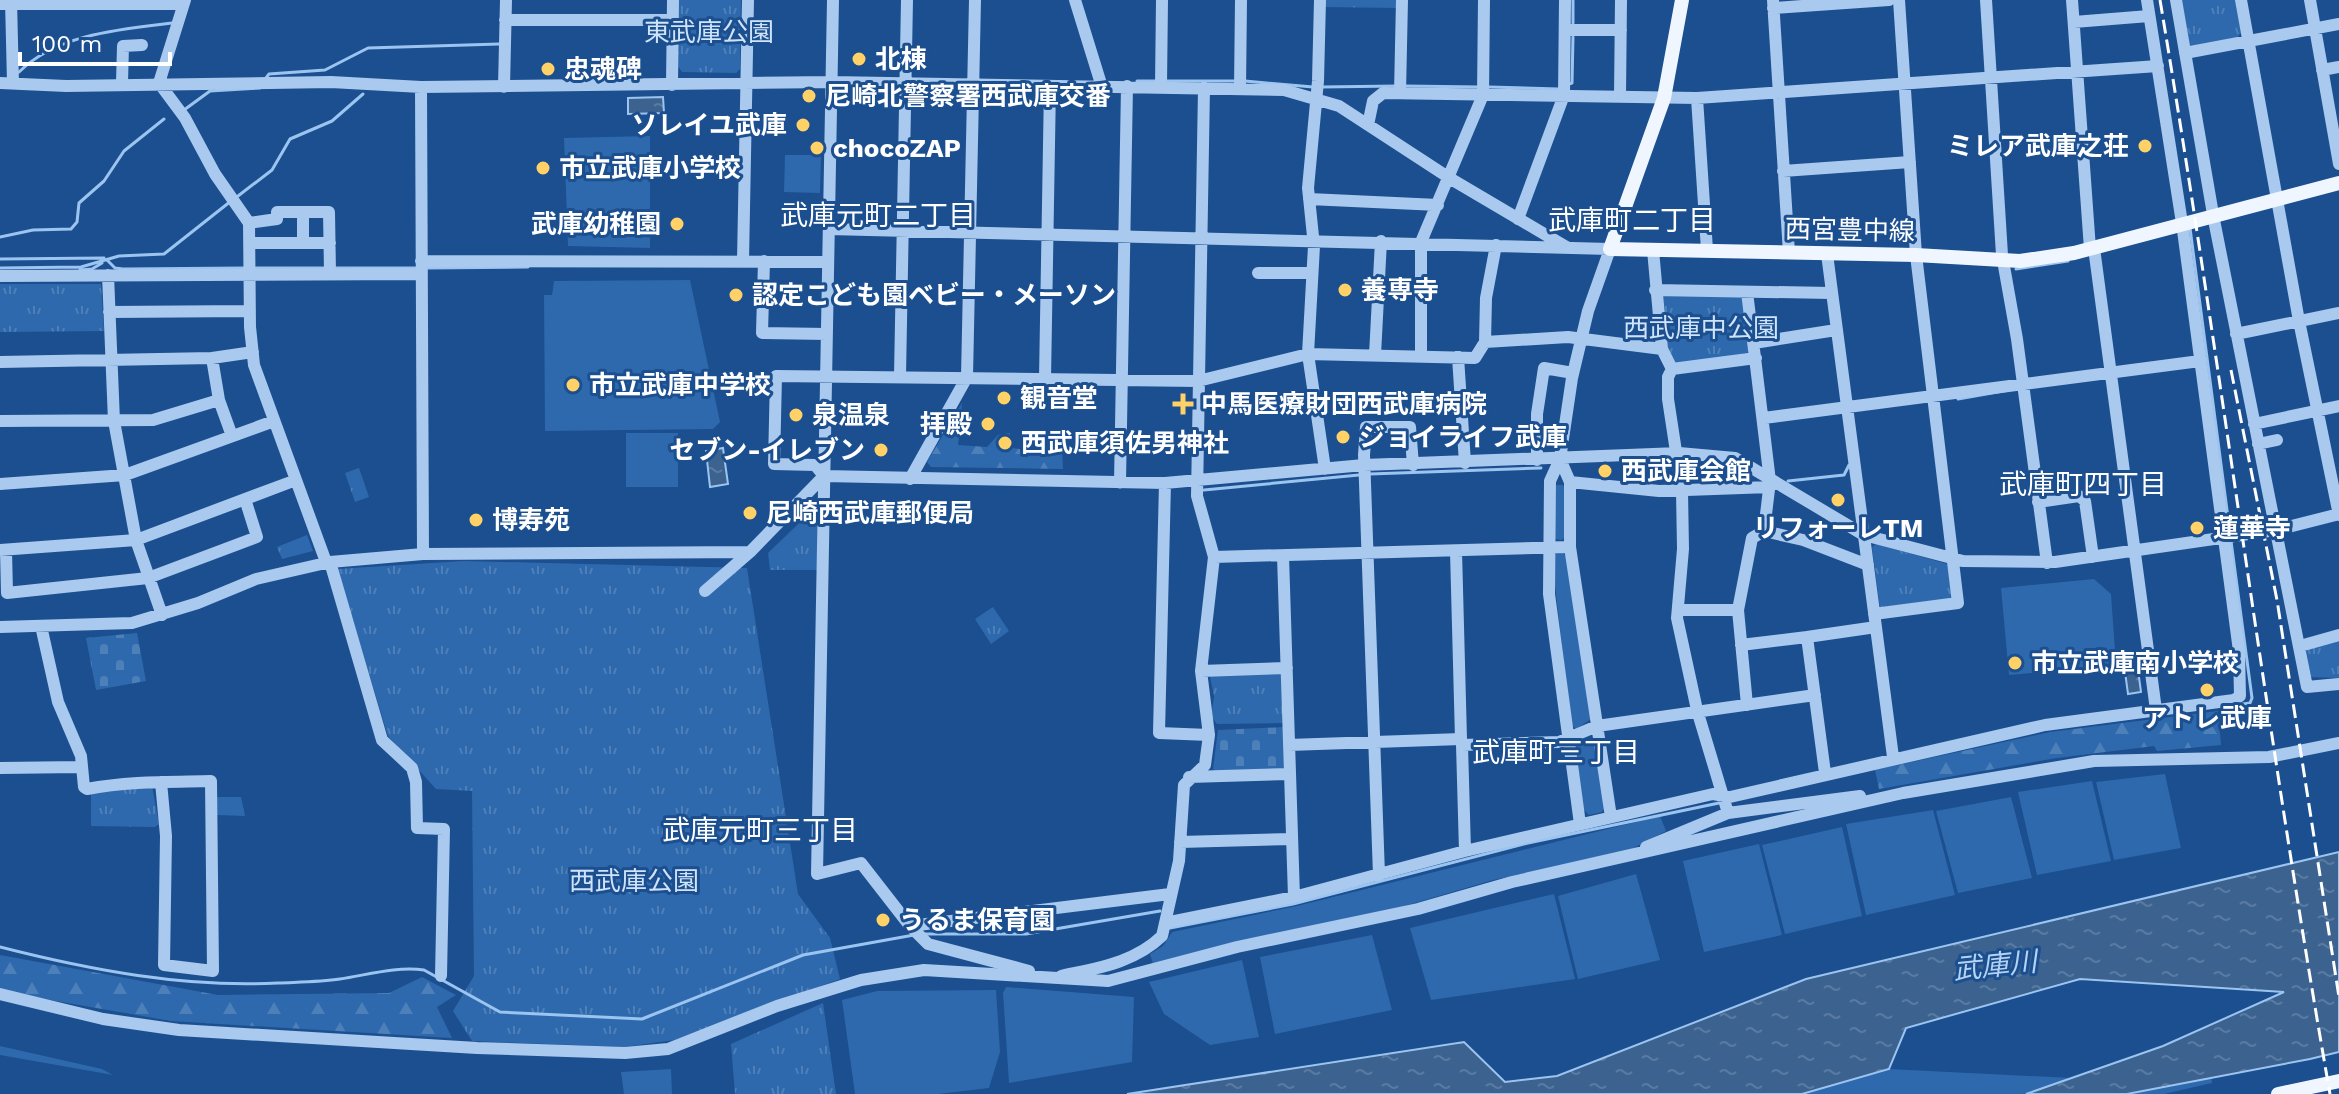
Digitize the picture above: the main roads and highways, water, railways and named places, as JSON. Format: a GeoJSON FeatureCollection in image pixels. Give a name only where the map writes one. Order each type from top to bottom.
{"type":"FeatureCollection","features":[{"type":"Feature","properties":{"kind":"main road","name":"西宮豊中線"},"geometry":{"type":"LineString","coordinates":[[1682,0],[1664,98],[1610,249],[2039,260],[2339,183]]}},
{"type":"Feature","properties":{"kind":"main road"},"geometry":{"type":"LineString","coordinates":[[2278,1094],[2334,1081]]}},
{"type":"Feature","properties":{"kind":"water"},"geometry":{"type":"Polygon","coordinates":[[[663,97],[664,113],[628,114],[628,98],[663,97]]]}},
{"type":"Feature","properties":{"kind":"water"},"geometry":{"type":"Polygon","coordinates":[[[723,448],[728,484],[710,487],[706,451],[723,448]]]}},
{"type":"Feature","properties":{"kind":"water"},"geometry":{"type":"Polygon","coordinates":[[[2136,655],[2141,692],[2128,694],[2123,657],[2136,655]]]}},
{"type":"Feature","properties":{"kind":"water","name":"武庫川"},"geometry":{"type":"Polygon","coordinates":[[[2339,852],[2339,1052],[2310,1059],[2127,1094],[2026,1094],[2163,1046],[2284,992],[2080,979],[1906,1028],[1889,1069],[1802,1094],[1127,1094],[1464,1042],[1505,1082],[1557,1076],[1806,979],[2339,852]]]}},
{"type":"Feature","properties":{"kind":"waterway"},"geometry":{"type":"LineString","coordinates":[[1573,0],[1573,23]]}},
{"type":"Feature","properties":{"kind":"waterway"},"geometry":{"type":"LineString","coordinates":[[19,72],[34,59],[71,41],[111,31],[172,23]]}},
{"type":"Feature","properties":{"kind":"waterway"},"geometry":{"type":"LineString","coordinates":[[1569,84],[1572,83],[1573,37]]}},
{"type":"Feature","properties":{"kind":"waterway"},"geometry":{"type":"LineString","coordinates":[[266,78],[269,74],[325,70],[368,48],[499,44]]}},
{"type":"Feature","properties":{"kind":"waterway"},"geometry":{"type":"LineString","coordinates":[[1137,81],[1157,81]]}},
{"type":"Feature","properties":{"kind":"waterway"},"geometry":{"type":"LineString","coordinates":[[1165,81],[1237,81]]}},
{"type":"Feature","properties":{"kind":"waterway"},"geometry":{"type":"LineString","coordinates":[[1245,81],[1313,87]]}},
{"type":"Feature","properties":{"kind":"waterway"},"geometry":{"type":"LineString","coordinates":[[1321,87],[1397,86]]}},
{"type":"Feature","properties":{"kind":"waterway"},"geometry":{"type":"LineString","coordinates":[[1405,86],[1481,87]]}},
{"type":"Feature","properties":{"kind":"waterway"},"geometry":{"type":"LineString","coordinates":[[1489,87],[1559,89]]}},
{"type":"Feature","properties":{"kind":"waterway"},"geometry":{"type":"LineString","coordinates":[[184,110],[210,91],[260,88]]}},
{"type":"Feature","properties":{"kind":"waterway"},"geometry":{"type":"LineString","coordinates":[[238,196],[272,170],[290,139],[332,121],[363,94]]}},
{"type":"Feature","properties":{"kind":"waterway"},"geometry":{"type":"LineString","coordinates":[[0,237],[33,230],[71,229],[77,222],[79,203],[104,181],[124,151],[164,119]]}},
{"type":"Feature","properties":{"kind":"waterway"},"geometry":{"type":"LineString","coordinates":[[0,268],[81,267],[119,256],[164,254],[231,201]]}},
{"type":"Feature","properties":{"kind":"waterway"},"geometry":{"type":"LineString","coordinates":[[2190,228],[2230,533]]}},
{"type":"Feature","properties":{"kind":"waterway"},"geometry":{"type":"LineString","coordinates":[[0,259],[104,258]]}},
{"type":"Feature","properties":{"kind":"waterway"},"geometry":{"type":"LineString","coordinates":[[107,260],[115,268],[123,269],[244,268]]}},
{"type":"Feature","properties":{"kind":"waterway"},"geometry":{"type":"LineString","coordinates":[[2016,269],[2068,261]]}},
{"type":"Feature","properties":{"kind":"waterway"},"geometry":{"type":"LineString","coordinates":[[80,270],[92,269],[102,263]]}},
{"type":"Feature","properties":{"kind":"waterway"},"geometry":{"type":"LineString","coordinates":[[427,268],[528,267]]}},
{"type":"Feature","properties":{"kind":"waterway"},"geometry":{"type":"LineString","coordinates":[[251,268],[328,268]]}},
{"type":"Feature","properties":{"kind":"waterway"},"geometry":{"type":"LineString","coordinates":[[335,268],[420,268]]}},
{"type":"Feature","properties":{"kind":"waterway"},"geometry":{"type":"LineString","coordinates":[[1958,399],[2009,390]]}},
{"type":"Feature","properties":{"kind":"waterway"},"geometry":{"type":"LineString","coordinates":[[1788,481],[1844,475],[1849,465]]}},
{"type":"Feature","properties":{"kind":"waterway"},"geometry":{"type":"LineString","coordinates":[[1370,474],[1541,468]]}},
{"type":"Feature","properties":{"kind":"waterway"},"geometry":{"type":"LineString","coordinates":[[1204,490],[1359,475]]}},
{"type":"Feature","properties":{"kind":"waterway"},"geometry":{"type":"LineString","coordinates":[[1624,482],[1640,483]]}},
{"type":"Feature","properties":{"kind":"waterway"},"geometry":{"type":"LineString","coordinates":[[2231,541],[2252,698],[2250,703],[2237,705]]}},
{"type":"Feature","properties":{"kind":"waterway"},"geometry":{"type":"LineString","coordinates":[[1170,928],[1293,904],[1528,843],[1719,803]]}},
{"type":"Feature","properties":{"kind":"waterway"},"geometry":{"type":"LineString","coordinates":[[922,934],[1026,934],[1160,911]]}},
{"type":"Feature","properties":{"kind":"waterway"},"geometry":{"type":"LineString","coordinates":[[0,947],[103,970],[208,983],[317,981],[393,970],[424,970],[500,1012],[642,1019],[803,955],[914,935]]}},
{"type":"Feature","properties":{"kind":"railway"},"geometry":{"type":"LineString","coordinates":[[2160,0],[2285,821],[2330,1094]]}},
{"type":"Feature","properties":{"kind":"railway"},"geometry":{"type":"LineString","coordinates":[[2231,370],[2277,600],[2339,997]]}},
{"type":"Feature","properties":{"kind":"place","name":"北棟"},"geometry":{"type":"Point","coordinates":[859,59]}},
{"type":"Feature","properties":{"kind":"place","name":"忠魂碑"},"geometry":{"type":"Point","coordinates":[548,69]}},
{"type":"Feature","properties":{"kind":"place","name":"尼崎北警察署西武庫交番"},"geometry":{"type":"Point","coordinates":[809,96]}},
{"type":"Feature","properties":{"kind":"place","name":"ソレイユ武庫"},"geometry":{"type":"Point","coordinates":[803,125]}},
{"type":"Feature","properties":{"kind":"place","name":"ミレア武庫之荘"},"geometry":{"type":"Point","coordinates":[2145,146]}},
{"type":"Feature","properties":{"kind":"place","name":"chocoZAP"},"geometry":{"type":"Point","coordinates":[817,148]}},
{"type":"Feature","properties":{"kind":"place","name":"市立武庫小学校"},"geometry":{"type":"Point","coordinates":[543,168]}},
{"type":"Feature","properties":{"kind":"place","name":"武庫幼稚園"},"geometry":{"type":"Point","coordinates":[677,224]}},
{"type":"Feature","properties":{"kind":"place","name":"養専寺"},"geometry":{"type":"Point","coordinates":[1345,290]}},
{"type":"Feature","properties":{"kind":"place","name":"認定こども園ベビー・メーソン"},"geometry":{"type":"Point","coordinates":[736,295]}},
{"type":"Feature","properties":{"kind":"place","name":"市立武庫中学校"},"geometry":{"type":"Point","coordinates":[573,385]}},
{"type":"Feature","properties":{"kind":"place","name":"観音堂"},"geometry":{"type":"Point","coordinates":[1004,398]}},
{"type":"Feature","properties":{"kind":"place","name":"中馬医療財団西武庫病院"},"geometry":{"type":"Point","coordinates":[1183,404]}},
{"type":"Feature","properties":{"kind":"place","name":"泉温泉"},"geometry":{"type":"Point","coordinates":[796,415]}},
{"type":"Feature","properties":{"kind":"place","name":"拝殿"},"geometry":{"type":"Point","coordinates":[988,424]}},
{"type":"Feature","properties":{"kind":"place","name":"ジョイライフ武庫"},"geometry":{"type":"Point","coordinates":[1343,437]}},
{"type":"Feature","properties":{"kind":"place","name":"西武庫須佐男神社"},"geometry":{"type":"Point","coordinates":[1005,443]}},
{"type":"Feature","properties":{"kind":"place","name":"セブン-イレブン"},"geometry":{"type":"Point","coordinates":[881,450]}},
{"type":"Feature","properties":{"kind":"place","name":"西武庫会館"},"geometry":{"type":"Point","coordinates":[1605,471]}},
{"type":"Feature","properties":{"kind":"place","name":"リフォーレTM"},"geometry":{"type":"Point","coordinates":[1838,500]}},
{"type":"Feature","properties":{"kind":"place","name":"尼崎西武庫郵便局"},"geometry":{"type":"Point","coordinates":[750,513]}},
{"type":"Feature","properties":{"kind":"place","name":"博寿苑"},"geometry":{"type":"Point","coordinates":[476,520]}},
{"type":"Feature","properties":{"kind":"place","name":"蓮華寺"},"geometry":{"type":"Point","coordinates":[2197,528]}},
{"type":"Feature","properties":{"kind":"place","name":"市立武庫南小学校"},"geometry":{"type":"Point","coordinates":[2015,663]}},
{"type":"Feature","properties":{"kind":"place","name":"アトレ武庫"},"geometry":{"type":"Point","coordinates":[2207,690]}},
{"type":"Feature","properties":{"kind":"place","name":"うるま保育園"},"geometry":{"type":"Point","coordinates":[883,920]}},
{"type":"Feature","properties":{"kind":"district","name":"武庫元町二丁目"},"geometry":{"type":"Point","coordinates":[878,215]}},
{"type":"Feature","properties":{"kind":"district","name":"武庫町二丁目"},"geometry":{"type":"Point","coordinates":[1632,220]}},
{"type":"Feature","properties":{"kind":"district","name":"武庫町四丁目"},"geometry":{"type":"Point","coordinates":[2083,484]}},
{"type":"Feature","properties":{"kind":"district","name":"武庫町三丁目"},"geometry":{"type":"Point","coordinates":[1556,752]}},
{"type":"Feature","properties":{"kind":"district","name":"武庫元町三丁目"},"geometry":{"type":"Point","coordinates":[760,830]}},
{"type":"Feature","properties":{"kind":"park label","name":"東武庫公園"},"geometry":{"type":"Point","coordinates":[709,32]}},
{"type":"Feature","properties":{"kind":"park label","name":"西武庫中公園"},"geometry":{"type":"Point","coordinates":[1701,328]}},
{"type":"Feature","properties":{"kind":"park label","name":"西武庫公園"},"geometry":{"type":"Point","coordinates":[634,881]}}]}
